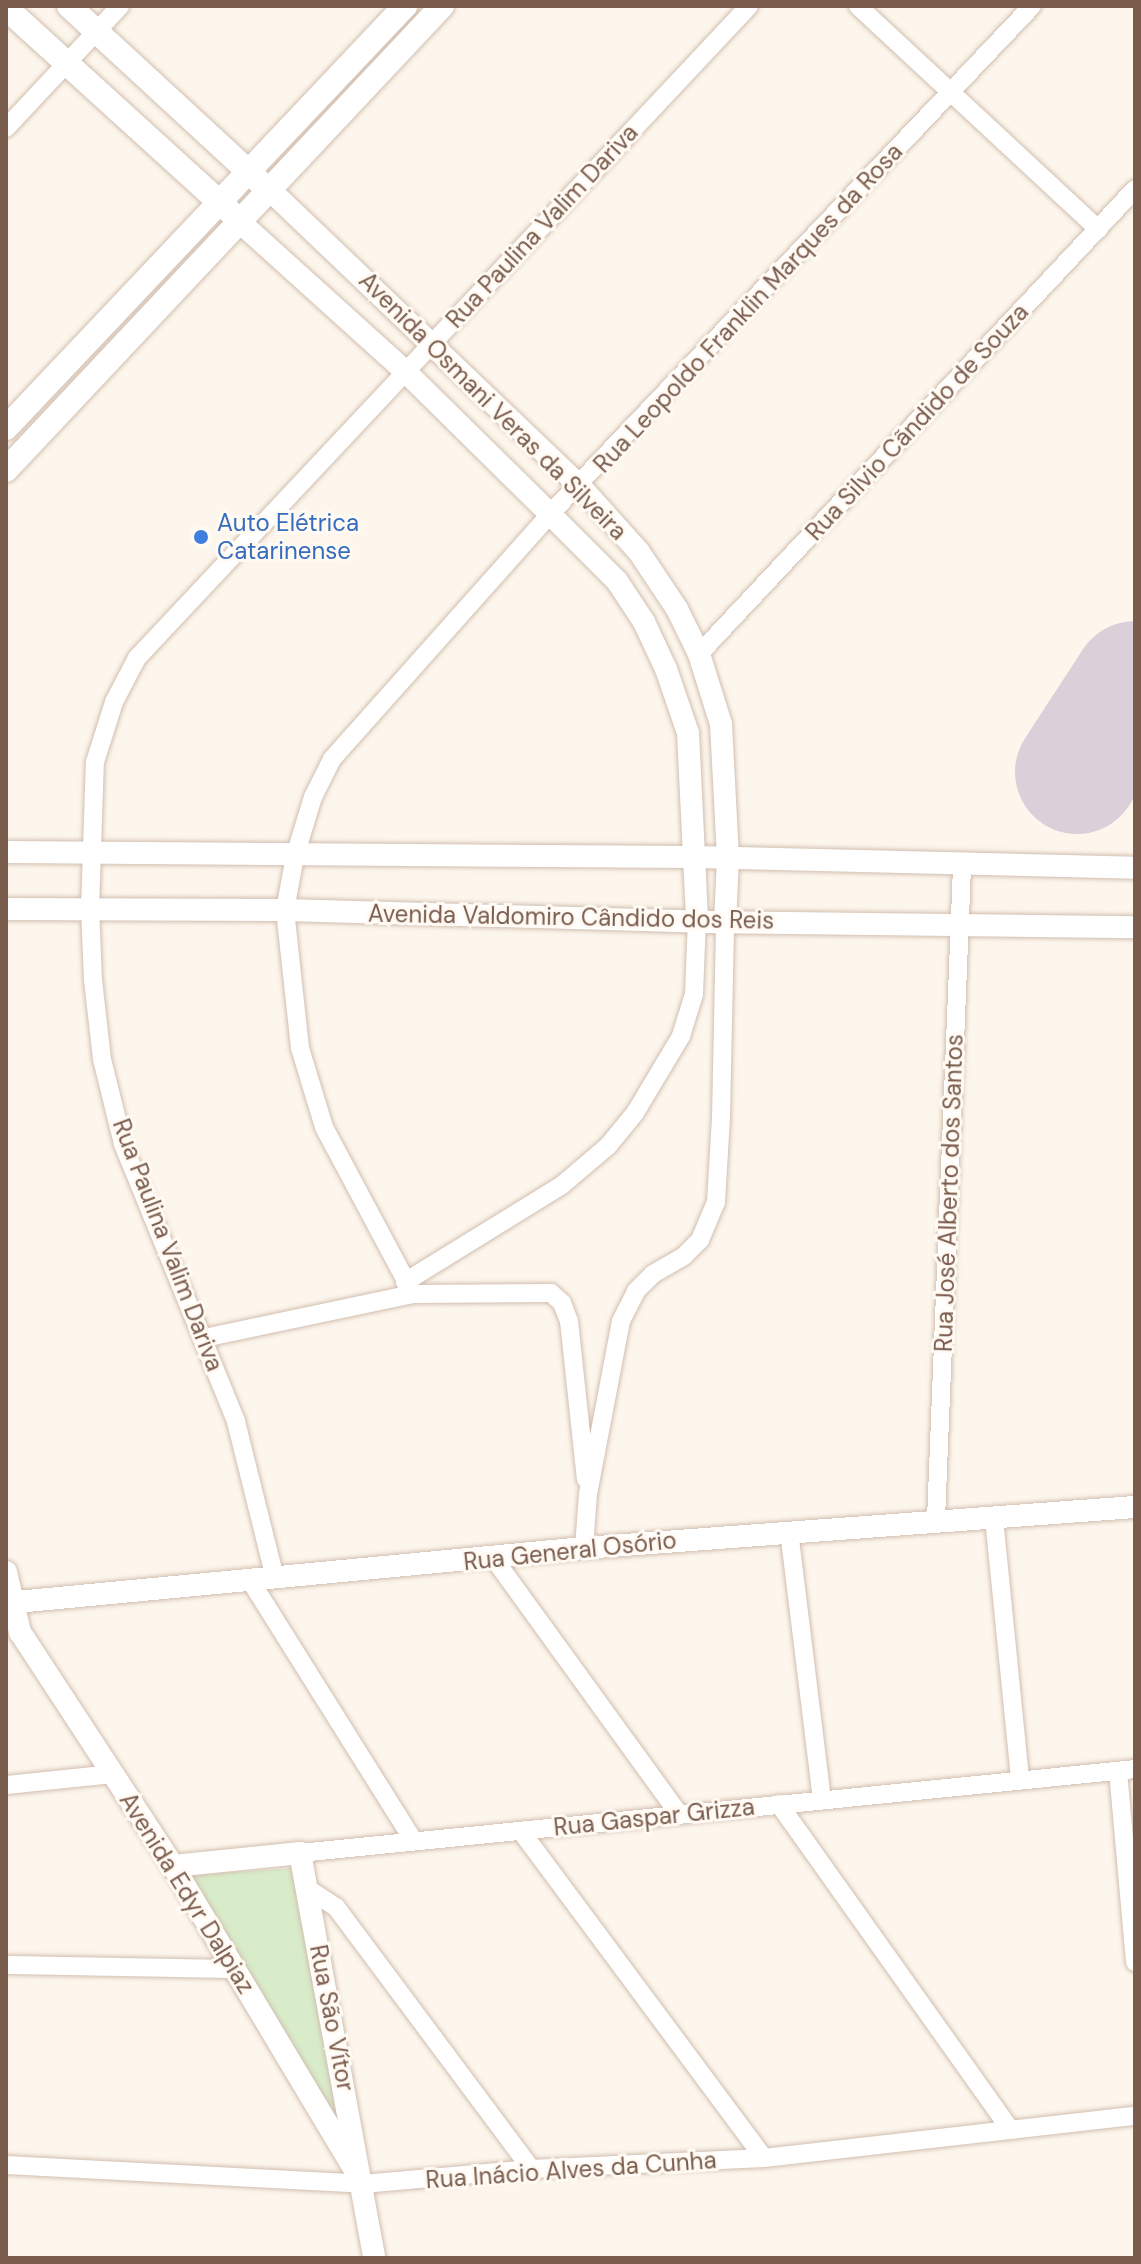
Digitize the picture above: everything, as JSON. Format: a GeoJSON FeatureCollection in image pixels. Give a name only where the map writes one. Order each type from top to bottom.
{"type":"FeatureCollection","features":[{"type":"Feature","properties":{"kind":"main road"},"geometry":{"type":"LineString","coordinates":[[69,6],[271,191]]}},
{"type":"Feature","properties":{"kind":"main road"},"geometry":{"type":"LineString","coordinates":[[6,428],[405,6]]}},
{"type":"Feature","properties":{"kind":"main road"},"geometry":{"type":"LineString","coordinates":[[6,470],[442,6]]}},
{"type":"Feature","properties":{"kind":"main road"},"geometry":{"type":"LineString","coordinates":[[6,8],[68,61],[241,223]]}},
{"type":"Feature","properties":{"kind":"street"},"geometry":{"type":"LineString","coordinates":[[6,128],[120,6]]}},
{"type":"Feature","properties":{"kind":"street","name":"Rua Paulina Valim Dariva"},"geometry":{"type":"LineString","coordinates":[[275,1578],[236,1421],[123,1144],[102,1059],[93,980],[90,909],[89,853],[95,762],[114,702],[137,658],[749,6]]}},
{"type":"Feature","properties":{"kind":"street"},"geometry":{"type":"LineString","coordinates":[[858,6],[1098,229]]}},
{"type":"Feature","properties":{"kind":"street","name":"Rua Leopoldo Franklin Marques da Rosa"},"geometry":{"type":"LineString","coordinates":[[409,1288],[324,1127],[300,1048],[285,910],[295,856],[313,797],[332,759],[550,514],[580,486],[1032,6]]}},
{"type":"Feature","properties":{"kind":"street","name":"Rua Silvio Cãndido de Souza"},"geometry":{"type":"LineString","coordinates":[[699,654],[1135,189]]}},
{"type":"Feature","properties":{"kind":"street","name":"Avenida Osmani Veras da Silveira"},"geometry":{"type":"LineString","coordinates":[[271,191],[580,486],[639,552],[677,609],[699,654],[721,724],[728,859],[725,922]]}},
{"type":"Feature","properties":{"kind":"street","name":"Avenida Osmani Veras da Silveira"},"geometry":{"type":"LineString","coordinates":[[241,223],[405,371],[550,514],[617,581],[644,622],[666,669],[688,733],[697,920]]}},
{"type":"Feature","properties":{"kind":"street"},"geometry":{"type":"LineString","coordinates":[[666,669],[699,654]]}},
{"type":"Feature","properties":{"kind":"street"},"geometry":{"type":"LineString","coordinates":[[688,733],[721,724]]}},
{"type":"Feature","properties":{"kind":"street"},"geometry":{"type":"LineString","coordinates":[[6,852],[695,857],[1135,868]]}},
{"type":"Feature","properties":{"kind":"street","name":"Rua José Alberto dos Santos"},"geometry":{"type":"LineString","coordinates":[[936,1520],[962,866]]}},
{"type":"Feature","properties":{"kind":"street","name":"Avenida Valdomiro Cândido dos Reis"},"geometry":{"type":"LineString","coordinates":[[6,909],[285,910],[725,922],[1135,927]]}},
{"type":"Feature","properties":{"kind":"street"},"geometry":{"type":"LineString","coordinates":[[409,1288],[562,1185],[608,1146],[635,1113],[681,1036],[694,994],[697,920]]}},
{"type":"Feature","properties":{"kind":"street"},"geometry":{"type":"LineString","coordinates":[[584,1548],[588,1494],[621,1321],[636,1291],[700,1240],[716,1202],[725,922]]}},
{"type":"Feature","properties":{"kind":"street"},"geometry":{"type":"LineString","coordinates":[[204,1338],[409,1288],[551,1293],[562,1303],[569,1321],[588,1494]]}},
{"type":"Feature","properties":{"kind":"street","name":"Rua General Osório"},"geometry":{"type":"LineString","coordinates":[[9,1603],[495,1560],[584,1548],[1135,1507]]}},
{"type":"Feature","properties":{"kind":"street"},"geometry":{"type":"LineString","coordinates":[[994,1518],[1020,1780]]}},
{"type":"Feature","properties":{"kind":"street"},"geometry":{"type":"LineString","coordinates":[[789,1531],[822,1800]]}},
{"type":"Feature","properties":{"kind":"street"},"geometry":{"type":"LineString","coordinates":[[495,1560],[679,1814]]}},
{"type":"Feature","properties":{"kind":"street","name":"Avenida Edyr Dalpiaz"},"geometry":{"type":"LineString","coordinates":[[6,1572],[9,1603],[20,1632],[173,1866],[363,2184]]}},
{"type":"Feature","properties":{"kind":"street"},"geometry":{"type":"LineString","coordinates":[[250,1580],[414,1841]]}},
{"type":"Feature","properties":{"kind":"street"},"geometry":{"type":"LineString","coordinates":[[1127,1770],[1135,1962]]}},
{"type":"Feature","properties":{"kind":"street","name":"Rua Gaspar Grizza"},"geometry":{"type":"LineString","coordinates":[[173,1866],[1127,1770]]}},
{"type":"Feature","properties":{"kind":"street"},"geometry":{"type":"LineString","coordinates":[[6,1785],[113,1774]]}},
{"type":"Feature","properties":{"kind":"street"},"geometry":{"type":"LineString","coordinates":[[779,1804],[1011,2130]]}},
{"type":"Feature","properties":{"kind":"street"},"geometry":{"type":"LineString","coordinates":[[521,1831],[764,2158]]}},
{"type":"Feature","properties":{"kind":"street","name":"Rua São Vítor"},"geometry":{"type":"LineString","coordinates":[[300,1853],[363,2184],[374,2258]]}},
{"type":"Feature","properties":{"kind":"street"},"geometry":{"type":"LineString","coordinates":[[308,1889],[336,1907],[531,2169]]}},
{"type":"Feature","properties":{"kind":"street"},"geometry":{"type":"LineString","coordinates":[[6,1965],[235,1969]]}},
{"type":"Feature","properties":{"kind":"street","name":"Rua Inácio Alves da Cunha"},"geometry":{"type":"LineString","coordinates":[[6,2165],[363,2184],[531,2169],[764,2158],[1135,2116]]}},
{"type":"Feature","properties":{"kind":"green space"},"geometry":{"type":"Polygon","coordinates":[[[293,1868],[343,2128],[188,1875],[293,1868]]]}},
{"type":"Feature","properties":{"kind":"runway"},"geometry":{"type":"LineString","coordinates":[[1077,772],[1135,683]]}},
{"type":"Feature","properties":{"kind":"place","name":"Auto Elétrica Catarinense"},"geometry":{"type":"Point","coordinates":[201,537]}}]}
